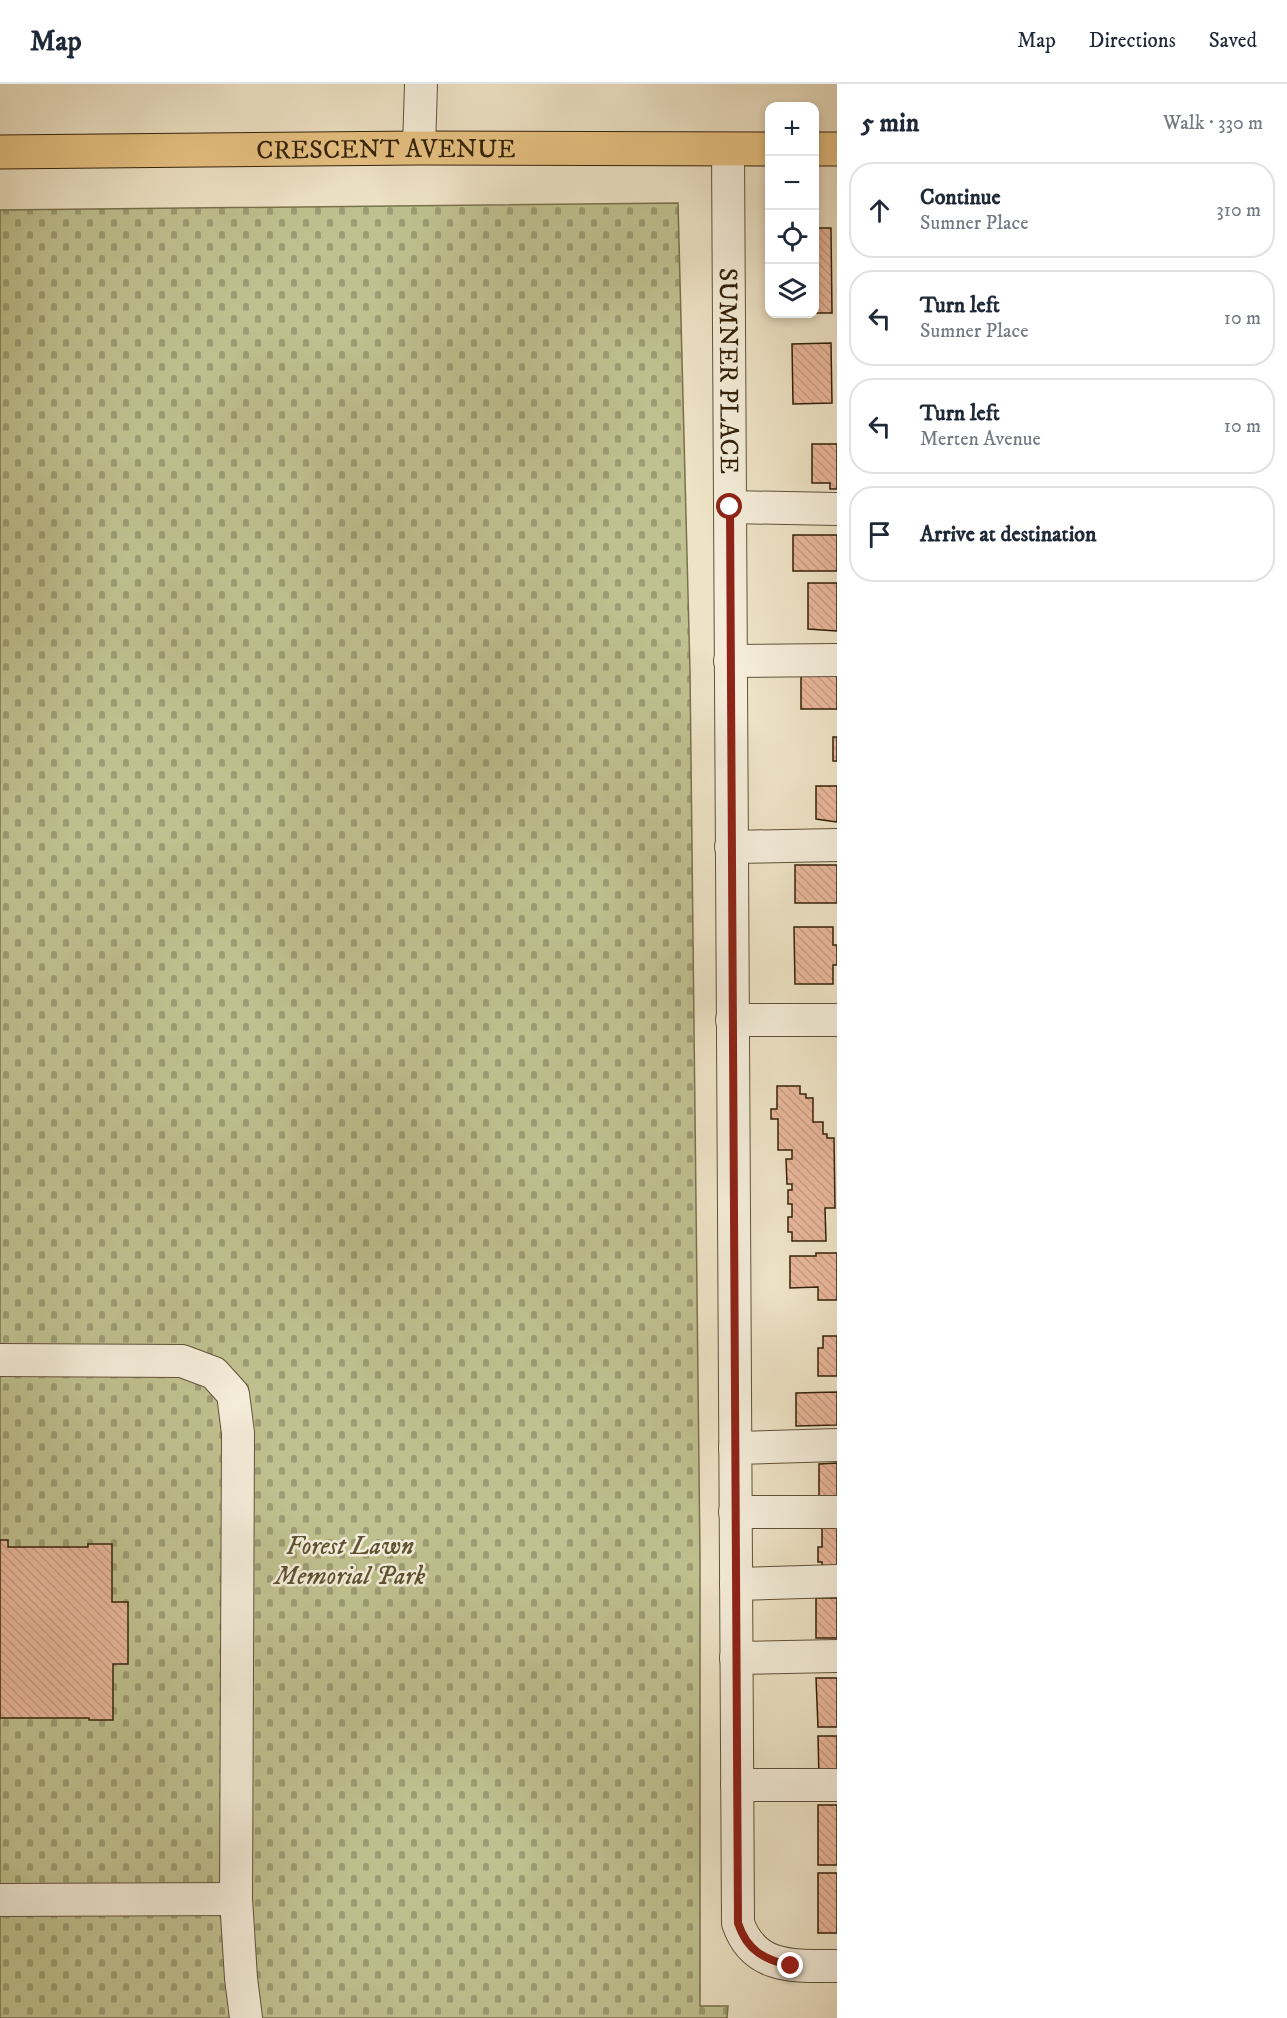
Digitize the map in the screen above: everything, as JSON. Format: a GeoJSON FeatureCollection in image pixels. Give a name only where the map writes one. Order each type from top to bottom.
{"type":"FeatureCollection","features":[{"type":"Feature","properties":{"kind":"main road","name":"CRESCENT AVENUE"},"geometry":{"type":"LineString","coordinates":[[0,152],[419,148],[765,149]]}},
{"type":"Feature","properties":{"kind":"main road"},"geometry":{"type":"LineString","coordinates":[[819,149],[837,149]]}},
{"type":"Feature","properties":{"kind":"street"},"geometry":{"type":"LineString","coordinates":[[419,148],[421,84]]}},
{"type":"Feature","properties":{"kind":"street","name":"SUMNER PLACE"},"geometry":{"type":"LineString","coordinates":[[728,150],[738,1923],[743,1938],[758,1953],[772,1961],[791,1966],[837,1966]]}},
{"type":"Feature","properties":{"kind":"street"},"geometry":{"type":"LineString","coordinates":[[730,507],[837,508]]}},
{"type":"Feature","properties":{"kind":"street"},"geometry":{"type":"LineString","coordinates":[[730,661],[837,660]]}},
{"type":"Feature","properties":{"kind":"street"},"geometry":{"type":"LineString","coordinates":[[731,847],[837,845]]}},
{"type":"Feature","properties":{"kind":"street"},"geometry":{"type":"LineString","coordinates":[[732,1020],[837,1020]]}},
{"type":"Feature","properties":{"kind":"street"},"geometry":{"type":"LineString","coordinates":[[0,1360],[182,1361],[214,1373],[233,1394],[238,1433],[236,1899],[246,2018]]}},
{"type":"Feature","properties":{"kind":"street"},"geometry":{"type":"LineString","coordinates":[[735,1448],[837,1445]]}},
{"type":"Feature","properties":{"kind":"street"},"geometry":{"type":"LineString","coordinates":[[735,1512],[837,1512]]}},
{"type":"Feature","properties":{"kind":"street"},"geometry":{"type":"LineString","coordinates":[[736,1584],[837,1581]]}},
{"type":"Feature","properties":{"kind":"street"},"geometry":{"type":"LineString","coordinates":[[736,1658],[837,1656]]}},
{"type":"Feature","properties":{"kind":"street"},"geometry":{"type":"LineString","coordinates":[[737,1785],[837,1785]]}},
{"type":"Feature","properties":{"kind":"street"},"geometry":{"type":"LineString","coordinates":[[0,1900],[236,1899]]}},
{"type":"Feature","properties":{"kind":"green space","name":"Forest Lawn Memorial Park"},"geometry":{"type":"Polygon","coordinates":[[[678,203],[690,672],[700,1558],[700,2006],[728,2006],[727,2018],[0,2018],[0,210],[678,203]]]}},
{"type":"Feature","properties":{"kind":"building"},"geometry":{"type":"Polygon","coordinates":[[[819,228],[831,228],[832,313],[819,313],[819,228]]]}},
{"type":"Feature","properties":{"kind":"building"},"geometry":{"type":"Polygon","coordinates":[[[831,343],[832,403],[793,404],[792,344],[831,343]]]}},
{"type":"Feature","properties":{"kind":"building"},"geometry":{"type":"Polygon","coordinates":[[[812,444],[837,444],[837,489],[830,489],[830,483],[812,483],[812,444]]]}},
{"type":"Feature","properties":{"kind":"building"},"geometry":{"type":"Polygon","coordinates":[[[793,535],[837,535],[837,571],[793,571],[793,535]]]}},
{"type":"Feature","properties":{"kind":"building"},"geometry":{"type":"Polygon","coordinates":[[[808,583],[837,583],[837,631],[808,629],[808,583]]]}},
{"type":"Feature","properties":{"kind":"building"},"geometry":{"type":"Polygon","coordinates":[[[801,672],[837,672],[837,709],[801,709],[801,672]]]}},
{"type":"Feature","properties":{"kind":"building"},"geometry":{"type":"Polygon","coordinates":[[[833,737],[837,737],[837,761],[833,761],[833,737]]]}},
{"type":"Feature","properties":{"kind":"building"},"geometry":{"type":"Polygon","coordinates":[[[816,786],[837,786],[837,822],[816,819],[816,786]]]}},
{"type":"Feature","properties":{"kind":"building"},"geometry":{"type":"Polygon","coordinates":[[[795,865],[837,865],[837,903],[795,903],[795,865]]]}},
{"type":"Feature","properties":{"kind":"building"},"geometry":{"type":"Polygon","coordinates":[[[794,927],[833,927],[833,945],[837,945],[837,965],[833,965],[833,984],[795,984],[794,927]]]}},
{"type":"Feature","properties":{"kind":"building"},"geometry":{"type":"Polygon","coordinates":[[[777,1086],[800,1086],[800,1094],[806,1094],[806,1098],[813,1098],[813,1122],[823,1122],[823,1134],[827,1134],[827,1138],[834,1138],[835,1208],[825,1208],[826,1241],[792,1241],[792,1232],[788,1232],[788,1217],[792,1217],[792,1204],[788,1204],[788,1190],[792,1190],[792,1184],[787,1184],[786,1159],[792,1159],[792,1150],[778,1150],[778,1119],[771,1119],[771,1109],[777,1109],[777,1086]]]}},
{"type":"Feature","properties":{"kind":"building"},"geometry":{"type":"Polygon","coordinates":[[[816,1253],[837,1253],[837,1300],[818,1300],[818,1287],[790,1288],[790,1256],[816,1256],[816,1253]]]}},
{"type":"Feature","properties":{"kind":"building"},"geometry":{"type":"Polygon","coordinates":[[[823,1336],[837,1336],[837,1376],[818,1376],[818,1348],[823,1348],[823,1336]]]}},
{"type":"Feature","properties":{"kind":"building"},"geometry":{"type":"Polygon","coordinates":[[[837,1392],[837,1425],[796,1426],[796,1393],[837,1392]]]}},
{"type":"Feature","properties":{"kind":"building"},"geometry":{"type":"Polygon","coordinates":[[[837,1463],[837,1500],[819,1500],[819,1464],[837,1463]]]}},
{"type":"Feature","properties":{"kind":"building"},"geometry":{"type":"Polygon","coordinates":[[[822,1528],[837,1528],[837,1567],[822,1567],[822,1562],[818,1562],[818,1547],[822,1547],[822,1528]]]}},
{"type":"Feature","properties":{"kind":"building"},"geometry":{"type":"Polygon","coordinates":[[[0,1540],[8,1540],[8,1547],[88,1547],[88,1544],[112,1544],[112,1602],[128,1602],[128,1664],[113,1664],[113,1720],[0,1718],[0,1540]]]}},
{"type":"Feature","properties":{"kind":"building"},"geometry":{"type":"Polygon","coordinates":[[[816,1598],[837,1598],[837,1638],[816,1638],[816,1598]]]}},
{"type":"Feature","properties":{"kind":"building"},"geometry":{"type":"Polygon","coordinates":[[[816,1678],[837,1678],[837,1727],[818,1727],[816,1678]]]}},
{"type":"Feature","properties":{"kind":"building"},"geometry":{"type":"Polygon","coordinates":[[[818,1736],[837,1736],[837,1779],[819,1779],[818,1736]]]}},
{"type":"Feature","properties":{"kind":"building"},"geometry":{"type":"Polygon","coordinates":[[[818,1805],[837,1805],[837,1865],[818,1865],[818,1805]]]}},
{"type":"Feature","properties":{"kind":"building"},"geometry":{"type":"Polygon","coordinates":[[[818,1873],[837,1873],[837,1933],[818,1933],[818,1873]]]}},
{"type":"Feature","properties":{"kind":"route"},"geometry":{"type":"LineString","coordinates":[[730,507],[738,1923],[743,1938],[758,1953],[772,1961],[791,1966]]}}]}
